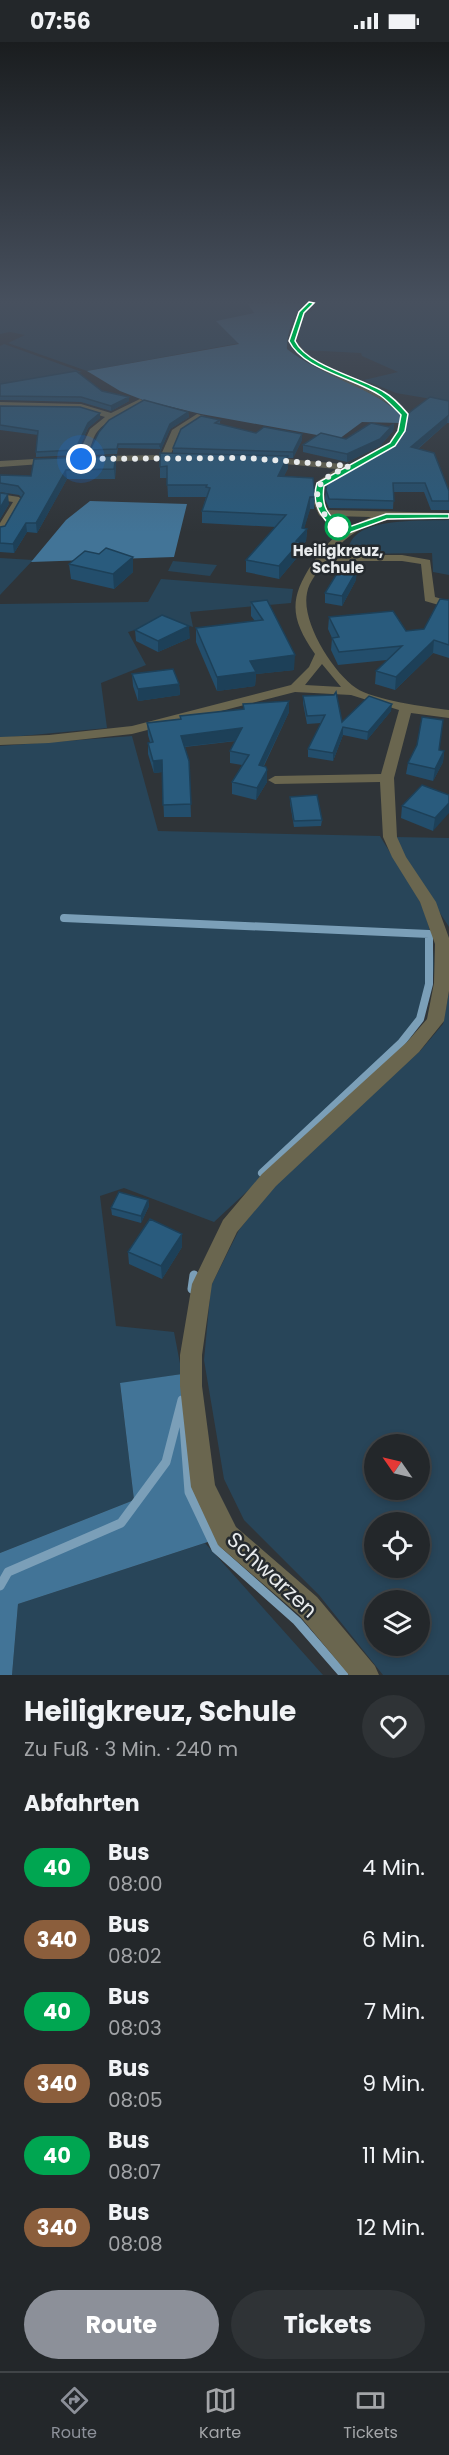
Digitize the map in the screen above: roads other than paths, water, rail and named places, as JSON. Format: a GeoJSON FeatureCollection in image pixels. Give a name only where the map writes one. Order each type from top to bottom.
{"type":"FeatureCollection","features":[{"type":"Feature","properties":{"kind":"street"},"geometry":{"type":"LineString","coordinates":[[352,379],[383,394],[405,414],[402,431],[393,445],[382,451]]}},
{"type":"Feature","properties":{"kind":"street"},"geometry":{"type":"LineString","coordinates":[[81,459],[93,431],[112,416],[140,402]]}},
{"type":"Feature","properties":{"kind":"street"},"geometry":{"type":"LineString","coordinates":[[0,405],[81,407],[112,416]]}},
{"type":"Feature","properties":{"kind":"street"},"geometry":{"type":"LineString","coordinates":[[165,457],[174,432],[200,416]]}},
{"type":"Feature","properties":{"kind":"street"},"geometry":{"type":"LineString","coordinates":[[69,460],[187,458]]}},
{"type":"Feature","properties":{"kind":"street"},"geometry":{"type":"LineString","coordinates":[[258,459],[353,465],[320,484],[318,501],[328,520],[346,531]]}},
{"type":"Feature","properties":{"kind":"street"},"geometry":{"type":"LineString","coordinates":[[0,464],[58,460]]}},
{"type":"Feature","properties":{"kind":"street"},"geometry":{"type":"LineString","coordinates":[[0,497],[15,499],[18,502],[0,532]]}},
{"type":"Feature","properties":{"kind":"street"},"geometry":{"type":"LineString","coordinates":[[323,513],[449,516]]}},
{"type":"Feature","properties":{"kind":"street"},"geometry":{"type":"LineString","coordinates":[[352,691],[320,655],[301,612],[301,595],[322,558],[346,531],[386,516]]}},
{"type":"Feature","properties":{"kind":"street"},"geometry":{"type":"LineString","coordinates":[[322,558],[402,558],[426,562],[429,599],[449,605]]}},
{"type":"Feature","properties":{"kind":"street"},"geometry":{"type":"LineString","coordinates":[[295,688],[314,668],[320,655]]}},
{"type":"Feature","properties":{"kind":"street"},"geometry":{"type":"LineString","coordinates":[[0,741],[49,740],[132,730],[295,688],[352,691],[406,708],[449,714]]}},
{"type":"Feature","properties":{"kind":"street","name":"Schwarzen"},"geometry":{"type":"LineString","coordinates":[[366,1675],[308,1606],[227,1536],[203,1487],[191,1386],[191,1355],[202,1284],[230,1226],[268,1180],[413,1047],[435,1021],[442,983],[443,944],[428,902],[399,857],[390,837],[387,778],[406,708]]}},
{"type":"Feature","properties":{"kind":"street"},"geometry":{"type":"LineString","coordinates":[[275,780],[387,778]]}},
{"type":"Feature","properties":{"kind":"waterway"},"geometry":{"type":"LineString","coordinates":[[64,918],[429,934],[429,984],[420,1019],[401,1043],[262,1173]]}},
{"type":"Feature","properties":{"kind":"waterway"},"geometry":{"type":"LineString","coordinates":[[192,1289],[194,1275]]}},
{"type":"Feature","properties":{"kind":"waterway"},"geometry":{"type":"LineString","coordinates":[[0,1586],[8,1572],[121,1523],[166,1462],[182,1400]]}},
{"type":"Feature","properties":{"kind":"waterway"},"geometry":{"type":"LineString","coordinates":[[183,1412],[189,1492],[216,1549],[297,1621],[344,1675]]}},
{"type":"Feature","properties":{"kind":"place","name":"Heiligkreuz, Schule"},"geometry":{"type":"Point","coordinates":[338,527]}}]}
